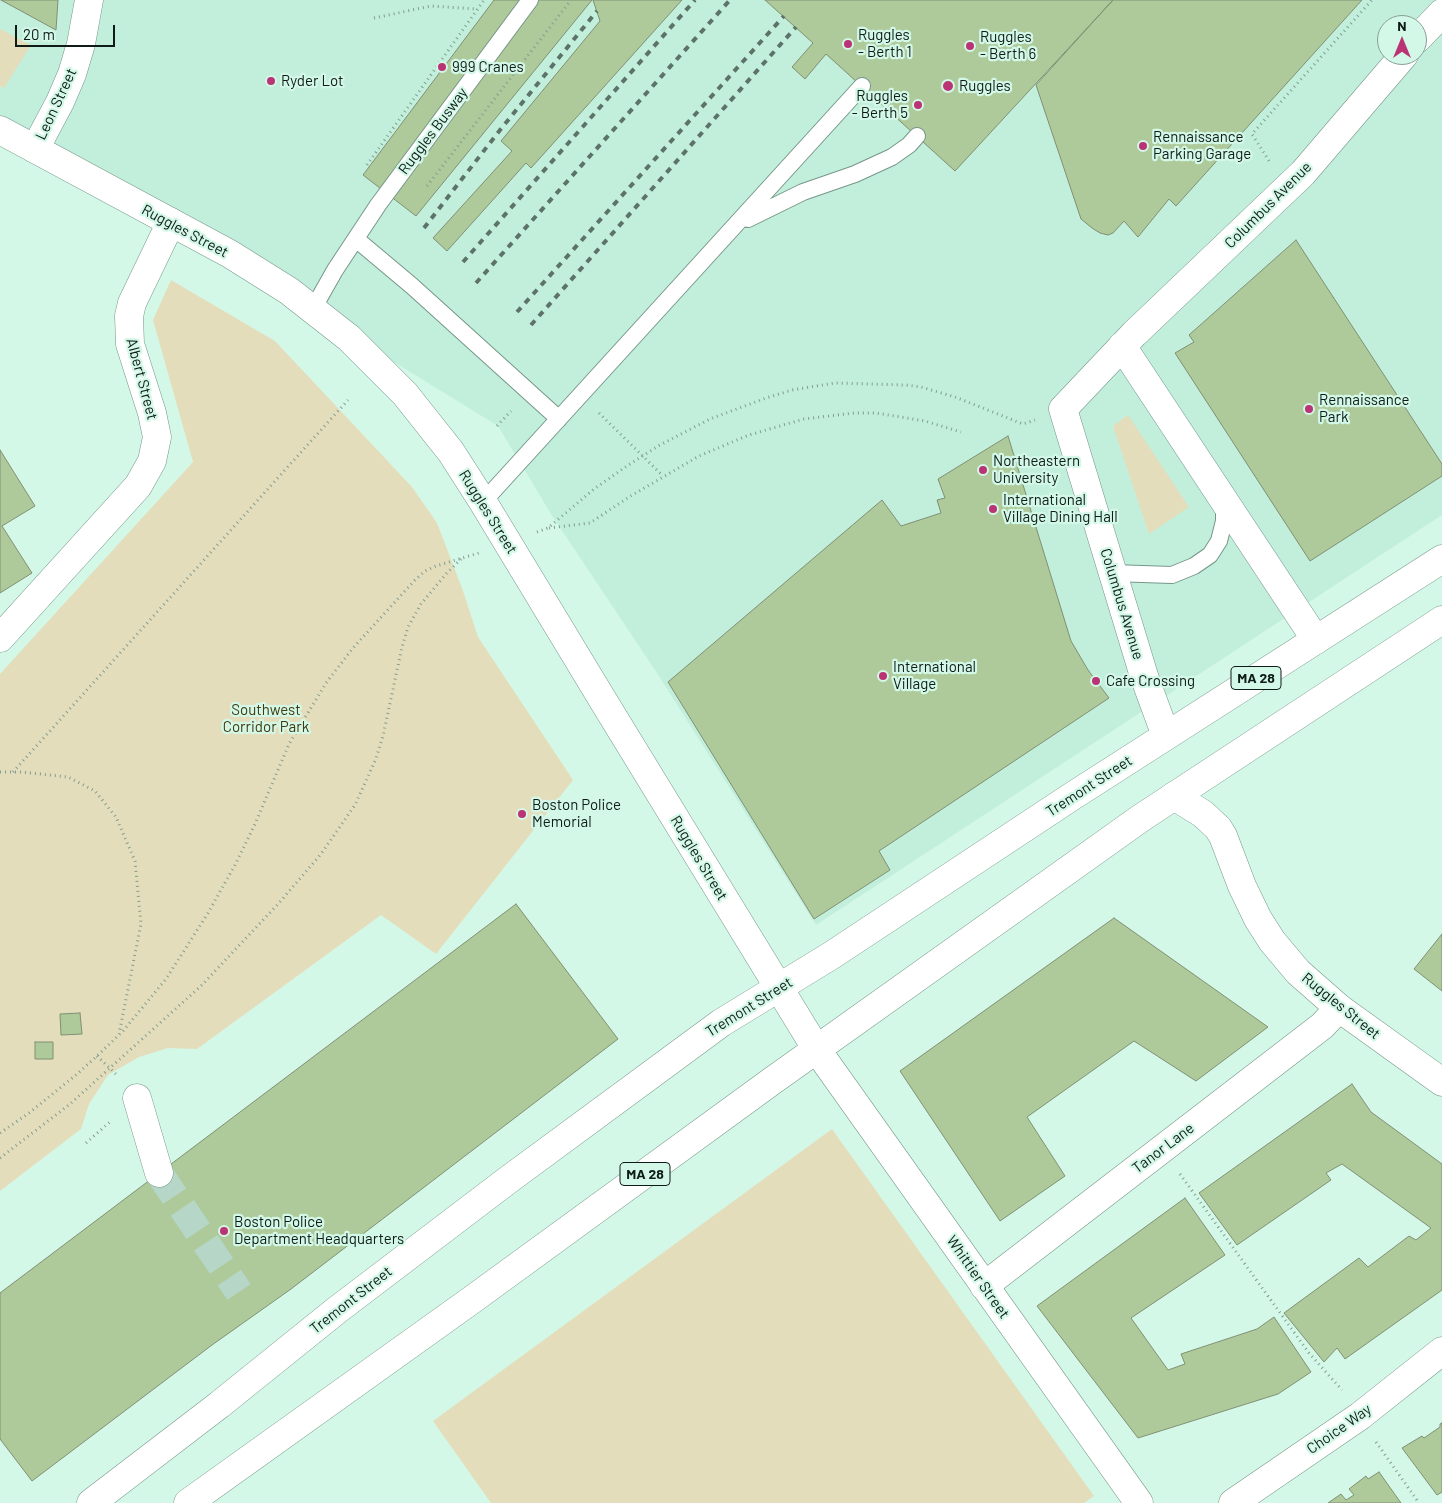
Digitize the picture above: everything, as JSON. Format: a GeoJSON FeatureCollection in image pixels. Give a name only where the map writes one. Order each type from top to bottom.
{"type":"FeatureCollection","features":[{"type":"Feature","properties":{"kind":"main road","name":"Leon Street"},"geometry":{"type":"LineString","coordinates":[[35,150],[72,74],[81,44],[89,0]]}},
{"type":"Feature","properties":{"kind":"main road"},"geometry":{"type":"LineString","coordinates":[[1427,29],[1442,13]]}},
{"type":"Feature","properties":{"kind":"main road","name":"Columbus Avenue"},"geometry":{"type":"LineString","coordinates":[[1166,736],[1144,676],[1063,409],[1122,346],[1303,173],[1395,65]]}},
{"type":"Feature","properties":{"kind":"main road","name":"Ruggles Street"},"geometry":{"type":"LineString","coordinates":[[0,130],[171,222],[270,278],[349,338],[405,394],[451,452],[483,502],[817,1050]]}},
{"type":"Feature","properties":{"kind":"main road","name":"Albert Street"},"geometry":{"type":"LineString","coordinates":[[0,638],[138,486],[152,461],[156,437],[155,429],[152,413],[130,344],[129,316],[132,303],[171,222]]}},
{"type":"Feature","properties":{"kind":"main road"},"geometry":{"type":"LineString","coordinates":[[1122,346],[1316,640]]}},
{"type":"Feature","properties":{"kind":"main road","name":"Tremont Street"},"geometry":{"type":"LineString","coordinates":[[91,1503],[212,1411],[345,1304],[508,1180],[721,1023],[832,955],[1062,803],[1442,559]]}},
{"type":"Feature","properties":{"kind":"main road","name":"MA 28"},"geometry":{"type":"LineString","coordinates":[[188,1503],[817,1050],[1174,796],[1442,620]]}},
{"type":"Feature","properties":{"kind":"main road","name":"Ruggles Street"},"geometry":{"type":"LineString","coordinates":[[1174,796],[1203,814],[1218,828],[1258,919],[1272,941],[1298,972],[1339,1008],[1442,1082]]}},
{"type":"Feature","properties":{"kind":"main road","name":"Tanor Lane"},"geometry":{"type":"LineString","coordinates":[[984,1286],[1322,1026],[1339,1008]]}},
{"type":"Feature","properties":{"kind":"main road","name":"Whittier Street"},"geometry":{"type":"LineString","coordinates":[[817,1050],[1139,1503]]}},
{"type":"Feature","properties":{"kind":"main road"},"geometry":{"type":"LineString","coordinates":[[129,1088],[159,1173]]}},
{"type":"Feature","properties":{"kind":"main road","name":"Choice Way"},"geometry":{"type":"LineString","coordinates":[[1233,1503],[1360,1416],[1442,1351]]}},
{"type":"Feature","properties":{"kind":"lane","name":"Ruggles Busway"},"geometry":{"type":"LineString","coordinates":[[313,309],[378,205],[530,0]]}},
{"type":"Feature","properties":{"kind":"lane"},"geometry":{"type":"LineString","coordinates":[[483,502],[736,227],[862,86]]}},
{"type":"Feature","properties":{"kind":"lane"},"geometry":{"type":"LineString","coordinates":[[736,227],[783,201],[855,174],[892,157],[910,145],[917,136]]}},
{"type":"Feature","properties":{"kind":"lane"},"geometry":{"type":"LineString","coordinates":[[356,239],[419,292],[559,419]]}},
{"type":"Feature","properties":{"kind":"lane"},"geometry":{"type":"LineString","coordinates":[[1112,573],[1172,575],[1194,566],[1210,555],[1219,541],[1224,521],[1224,500]]}},
{"type":"Feature","properties":{"kind":"path"},"geometry":{"type":"LineString","coordinates":[[366,165],[484,0]]}},
{"type":"Feature","properties":{"kind":"path"},"geometry":{"type":"LineString","coordinates":[[424,190],[571,0]]}},
{"type":"Feature","properties":{"kind":"path"},"geometry":{"type":"LineString","coordinates":[[1264,153],[1252,134],[1372,0]]}},
{"type":"Feature","properties":{"kind":"path"},"geometry":{"type":"LineString","coordinates":[[374,18],[431,6],[478,9]]}},
{"type":"Feature","properties":{"kind":"path"},"geometry":{"type":"LineString","coordinates":[[961,432],[897,415],[854,412],[804,419],[749,435],[700,456],[663,476],[590,523],[548,528],[594,489],[642,456],[702,423],[736,408],[781,393],[835,383],[873,383],[921,387],[955,397],[1023,424]]}},
{"type":"Feature","properties":{"kind":"path"},"geometry":{"type":"LineString","coordinates":[[14,772],[348,400]]}},
{"type":"Feature","properties":{"kind":"path"},"geometry":{"type":"LineString","coordinates":[[496,426],[515,406]]}},
{"type":"Feature","properties":{"kind":"path"},"geometry":{"type":"LineString","coordinates":[[595,409],[663,476]]}},
{"type":"Feature","properties":{"kind":"path"},"geometry":{"type":"LineString","coordinates":[[0,1133],[56,1092],[97,1056],[119,1034],[166,979],[208,913],[235,865],[255,824],[289,744],[304,716],[326,683],[353,648],[415,580],[430,568],[462,559],[446,574],[422,604],[408,627],[383,736],[375,761],[362,792],[312,866],[244,942],[201,986],[70,1104],[0,1158]]}},
{"type":"Feature","properties":{"kind":"path"},"geometry":{"type":"LineString","coordinates":[[0,772],[68,777],[95,791],[116,816],[135,861],[141,924],[119,1034]]}},
{"type":"Feature","properties":{"kind":"path"},"geometry":{"type":"LineString","coordinates":[[97,1056],[129,1088]]}},
{"type":"Feature","properties":{"kind":"path"},"geometry":{"type":"LineString","coordinates":[[0,1129],[13,1124]]}},
{"type":"Feature","properties":{"kind":"path"},"geometry":{"type":"LineString","coordinates":[[1162,1149],[1309,1353],[1342,1390]]}},
{"type":"Feature","properties":{"kind":"path"},"geometry":{"type":"LineString","coordinates":[[1376,1442],[1419,1503]]}},
{"type":"Feature","properties":{"kind":"shaded area","name":"Northeastern University"},"geometry":{"type":"Polygon","coordinates":[[[0,0],[1442,0],[1442,515],[816,925],[657,673],[551,514],[498,426],[332,324],[0,130],[0,0]]]}},
{"type":"Feature","properties":{"kind":"green space"},"geometry":{"type":"Polygon","coordinates":[[[0,29],[31,45],[4,88],[0,86],[0,29]]]}},
{"type":"Feature","properties":{"kind":"green space","name":"Southwest Corridor Park"},"geometry":{"type":"Polygon","coordinates":[[[171,280],[275,341],[412,487],[437,523],[462,588],[478,637],[573,780],[436,954],[381,915],[197,1049],[168,1048],[139,1057],[108,1075],[89,1104],[81,1129],[0,1191],[0,674],[193,462],[153,320],[171,280]]]}},
{"type":"Feature","properties":{"kind":"green space"},"geometry":{"type":"Polygon","coordinates":[[[1128,415],[1189,507],[1149,534],[1113,426],[1128,415]]]}},
{"type":"Feature","properties":{"kind":"green space"},"geometry":{"type":"Polygon","coordinates":[[[832,1129],[1094,1496],[1084,1503],[491,1503],[433,1421],[832,1129]]]}},
{"type":"Feature","properties":{"kind":"building"},"geometry":{"type":"Polygon","coordinates":[[[1,0],[58,0],[56,30],[1,0]]]}},
{"type":"Feature","properties":{"kind":"building"},"geometry":{"type":"Polygon","coordinates":[[[494,0],[592,0],[416,216],[363,175],[494,0]]]}},
{"type":"Feature","properties":{"kind":"building"},"geometry":{"type":"Polygon","coordinates":[[[593,0],[682,0],[531,168],[526,163],[447,251],[433,238],[512,151],[501,141],[600,21],[593,0]]]}},
{"type":"Feature","properties":{"kind":"building","name":"Ruggles"},"geometry":{"type":"Polygon","coordinates":[[[765,0],[1113,0],[955,171],[826,54],[805,79],[792,67],[813,43],[765,0]]]}},
{"type":"Feature","properties":{"kind":"building","name":"Rennaissance Parking Garage"},"geometry":{"type":"Polygon","coordinates":[[[1113,0],[1362,0],[1176,206],[1169,199],[1138,237],[1124,221],[1113,233],[1108,235],[1100,233],[1081,219],[1036,85],[1113,0]]]}},
{"type":"Feature","properties":{"kind":"building","name":"Rennaissance Park"},"geometry":{"type":"Polygon","coordinates":[[[1296,240],[1442,464],[1442,476],[1310,561],[1175,353],[1194,342],[1189,335],[1296,240]]]}},
{"type":"Feature","properties":{"kind":"building","name":"Northeastern University"},"geometry":{"type":"Polygon","coordinates":[[[1008,436],[1071,641],[1088,670],[1109,698],[879,851],[890,870],[814,919],[668,682],[882,500],[901,526],[941,513],[937,500],[945,498],[938,479],[1008,436]]]}},
{"type":"Feature","properties":{"kind":"building"},"geometry":{"type":"Polygon","coordinates":[[[0,450],[35,506],[2,526],[32,573],[0,593],[0,450]]]}},
{"type":"Feature","properties":{"kind":"building","name":"Boston Police Department Headquarters"},"geometry":{"type":"Polygon","coordinates":[[[516,904],[618,1039],[291,1289],[212,1345],[32,1481],[0,1439],[0,1293],[516,904]]]}},
{"type":"Feature","properties":{"kind":"building"},"geometry":{"type":"Polygon","coordinates":[[[1114,918],[1268,1027],[1196,1081],[1134,1041],[1027,1117],[1065,1176],[1000,1221],[900,1071],[1114,918]]]}},
{"type":"Feature","properties":{"kind":"building"},"geometry":{"type":"Polygon","coordinates":[[[1442,934],[1442,991],[1414,969],[1442,934]]]}},
{"type":"Feature","properties":{"kind":"building"},"geometry":{"type":"Polygon","coordinates":[[[80,1013],[82,1034],[61,1035],[60,1014],[80,1013]]]}},
{"type":"Feature","properties":{"kind":"building"},"geometry":{"type":"Polygon","coordinates":[[[35,1042],[53,1042],[53,1059],[35,1059],[35,1042]]]}},
{"type":"Feature","properties":{"kind":"building"},"geometry":{"type":"Polygon","coordinates":[[[1352,1084],[1371,1112],[1442,1164],[1442,1290],[1345,1359],[1337,1348],[1324,1362],[1284,1313],[1359,1258],[1368,1267],[1409,1236],[1416,1240],[1431,1228],[1342,1164],[1326,1173],[1331,1180],[1237,1245],[1199,1193],[1352,1084]]]}},
{"type":"Feature","properties":{"kind":"building"},"geometry":{"type":"Polygon","coordinates":[[[1185,1198],[1225,1255],[1131,1318],[1168,1370],[1185,1364],[1181,1354],[1257,1329],[1274,1317],[1311,1372],[1278,1394],[1138,1438],[1037,1306],[1185,1198]]]}},
{"type":"Feature","properties":{"kind":"building"},"geometry":{"type":"Polygon","coordinates":[[[1442,1423],[1442,1492],[1437,1495],[1402,1448],[1422,1436],[1424,1438],[1440,1427],[1442,1423]]]}},
{"type":"Feature","properties":{"kind":"building"},"geometry":{"type":"Polygon","coordinates":[[[1379,1472],[1401,1503],[1328,1503],[1341,1494],[1346,1500],[1354,1495],[1349,1489],[1366,1476],[1368,1479],[1379,1472]]]}},
{"type":"Feature","properties":{"kind":"tunnel"},"geometry":{"type":"LineString","coordinates":[[159,1173],[239,1292]]}},
{"type":"Feature","properties":{"kind":"railway"},"geometry":{"type":"LineString","coordinates":[[463,262],[695,0]]}},
{"type":"Feature","properties":{"kind":"railway"},"geometry":{"type":"LineString","coordinates":[[476,283],[730,0]]}},
{"type":"Feature","properties":{"kind":"railway"},"geometry":{"type":"LineString","coordinates":[[424,228],[500,130],[597,11]]}},
{"type":"Feature","properties":{"kind":"railway"},"geometry":{"type":"LineString","coordinates":[[517,312],[784,16]]}},
{"type":"Feature","properties":{"kind":"railway"},"geometry":{"type":"LineString","coordinates":[[531,325],[796,27]]}},
{"type":"Feature","properties":{"kind":"place","name":"Ruggles - Berth 1"},"geometry":{"type":"Point","coordinates":[848,44]}},
{"type":"Feature","properties":{"kind":"place","name":"Ruggles - Berth 6"},"geometry":{"type":"Point","coordinates":[970,46]}},
{"type":"Feature","properties":{"kind":"place","name":"999 Cranes"},"geometry":{"type":"Point","coordinates":[442,67]}},
{"type":"Feature","properties":{"kind":"place","name":"Ryder Lot"},"geometry":{"type":"Point","coordinates":[271,81]}},
{"type":"Feature","properties":{"kind":"place","name":"Ruggles"},"geometry":{"type":"Point","coordinates":[948,86]}},
{"type":"Feature","properties":{"kind":"place","name":"Ruggles - Berth 5"},"geometry":{"type":"Point","coordinates":[918,105]}},
{"type":"Feature","properties":{"kind":"place","name":"Rennaissance Parking Garage"},"geometry":{"type":"Point","coordinates":[1143,146]}},
{"type":"Feature","properties":{"kind":"place","name":"Rennaissance Park"},"geometry":{"type":"Point","coordinates":[1309,409]}},
{"type":"Feature","properties":{"kind":"place","name":"Northeastern University"},"geometry":{"type":"Point","coordinates":[983,470]}},
{"type":"Feature","properties":{"kind":"place","name":"International Village Dining Hall"},"geometry":{"type":"Point","coordinates":[993,509]}},
{"type":"Feature","properties":{"kind":"place","name":"International Village"},"geometry":{"type":"Point","coordinates":[883,676]}},
{"type":"Feature","properties":{"kind":"place","name":"Cafe Crossing"},"geometry":{"type":"Point","coordinates":[1096,681]}},
{"type":"Feature","properties":{"kind":"place","name":"Boston Police Memorial"},"geometry":{"type":"Point","coordinates":[522,814]}},
{"type":"Feature","properties":{"kind":"place","name":"Boston Police Department Headquarters"},"geometry":{"type":"Point","coordinates":[224,1231]}}]}
